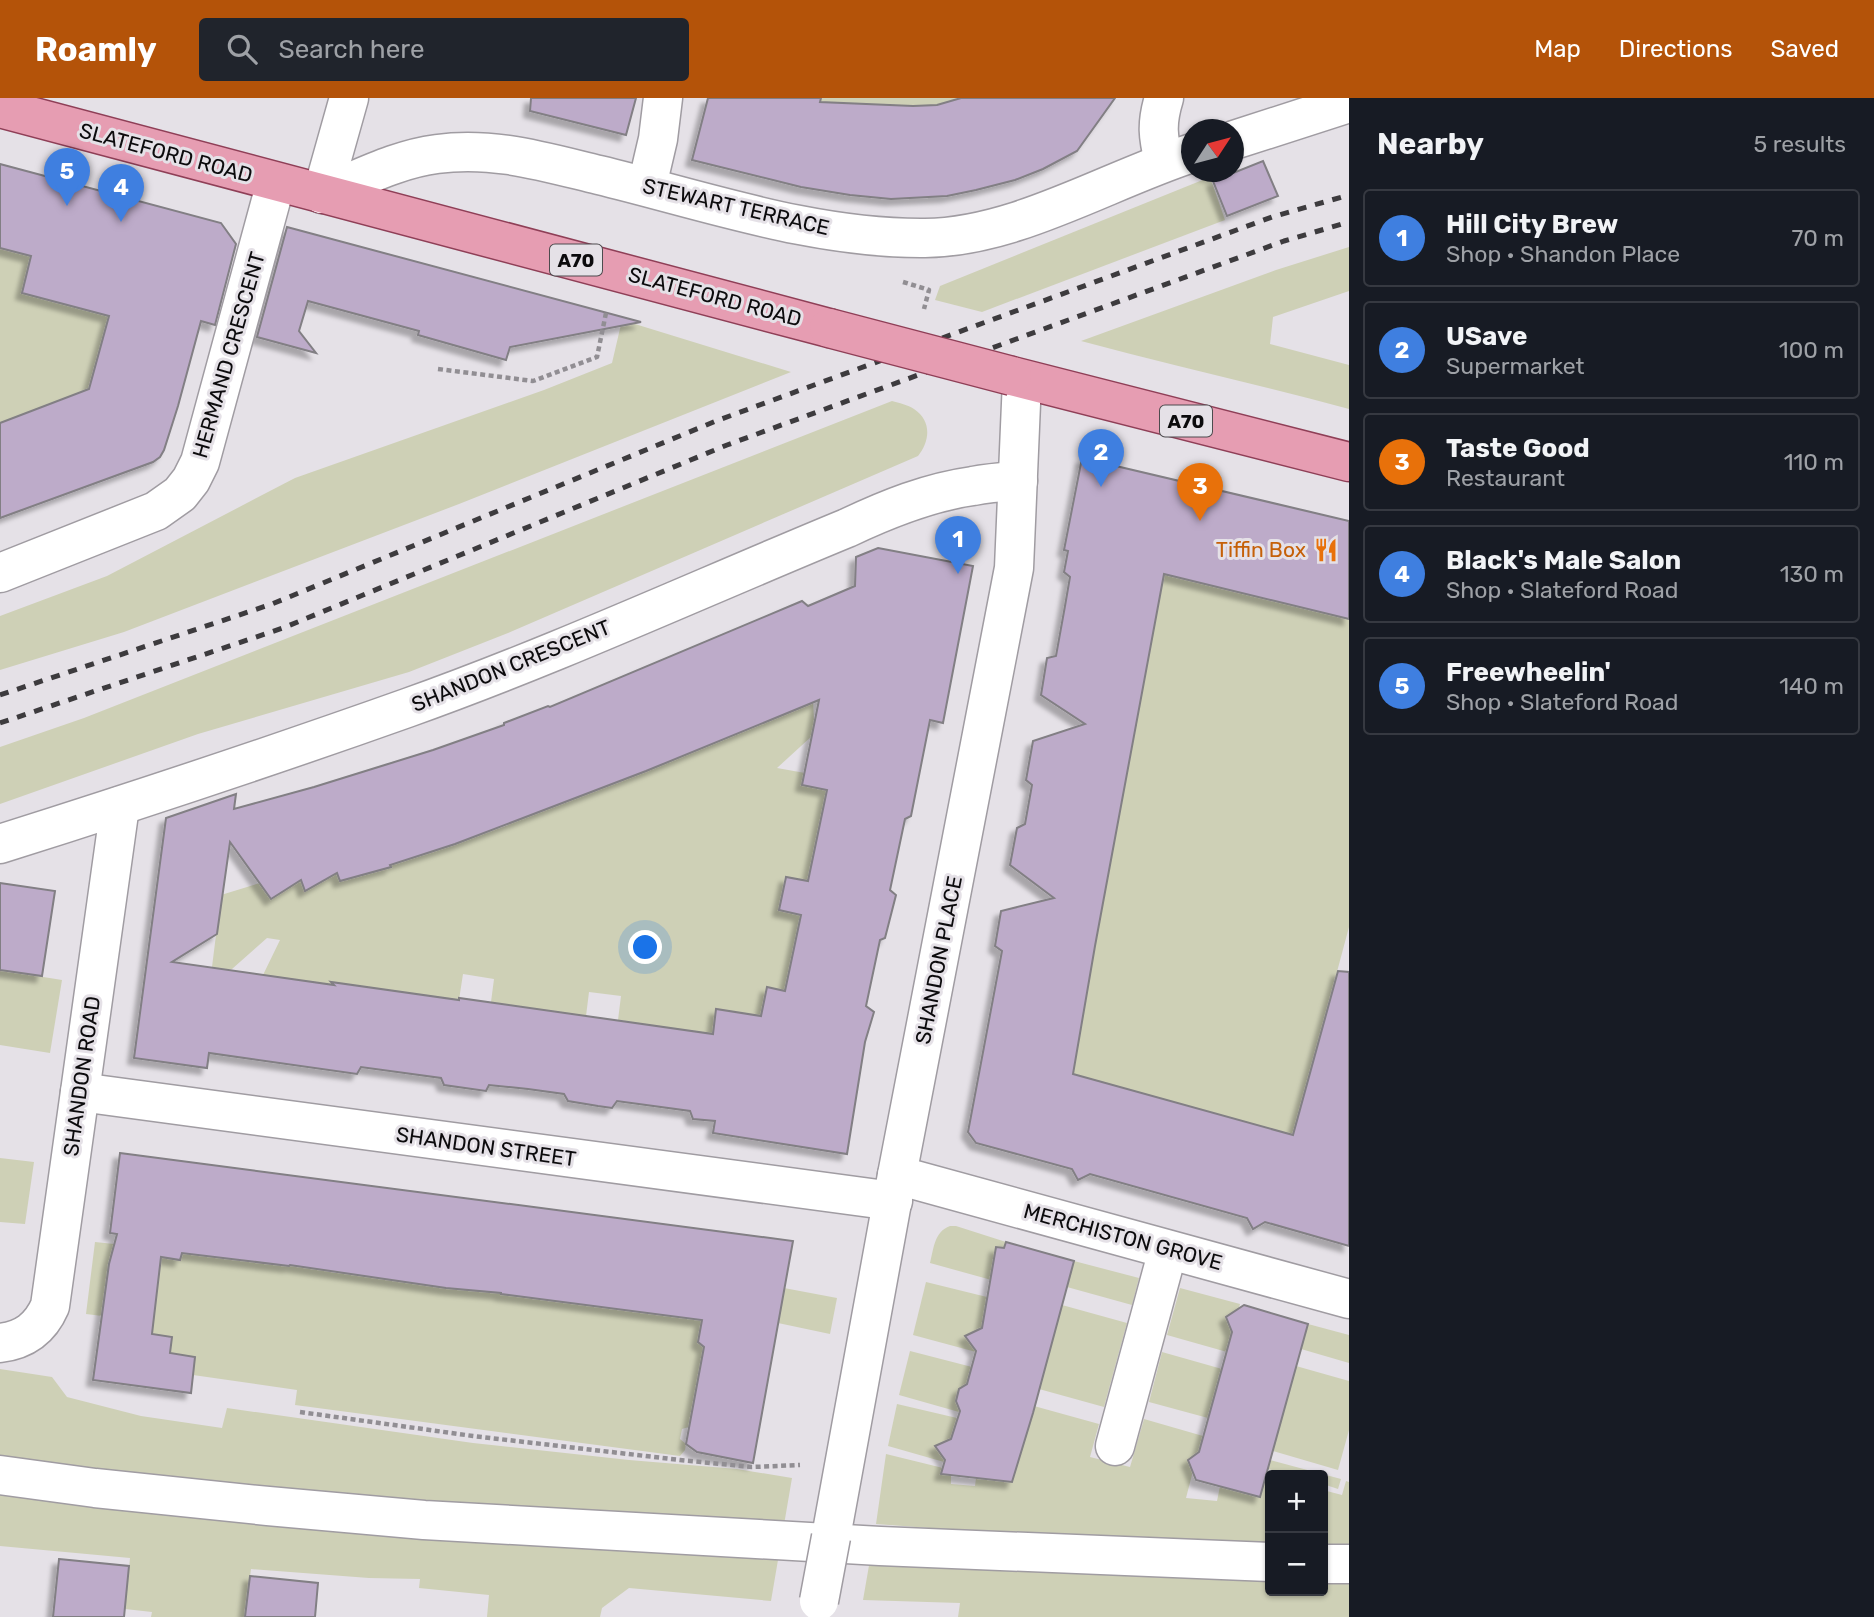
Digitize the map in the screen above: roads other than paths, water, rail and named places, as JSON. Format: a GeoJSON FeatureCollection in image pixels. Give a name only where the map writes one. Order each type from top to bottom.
{"type":"FeatureCollection","features":[{"type":"Feature","properties":{"kind":"main road","name":"SLATEFORD ROAD"},"geometry":{"type":"LineString","coordinates":[[0,108],[1017,378],[1349,462]]}},
{"type":"Feature","properties":{"kind":"street"},"geometry":{"type":"LineString","coordinates":[[322,194],[349,98]]}},
{"type":"Feature","properties":{"kind":"street"},"geometry":{"type":"LineString","coordinates":[[647,186],[658,139],[663,98]]}},
{"type":"Feature","properties":{"kind":"street","name":"STEWART TERRACE"},"geometry":{"type":"LineString","coordinates":[[322,194],[412,158],[477,151],[514,155],[647,186],[757,216],[827,230],[886,237],[929,238],[979,230],[1035,216],[1178,158],[1158,138],[1159,113],[1164,98]]}},
{"type":"Feature","properties":{"kind":"street"},"geometry":{"type":"LineString","coordinates":[[1244,137],[1349,103]]}},
{"type":"Feature","properties":{"kind":"street","name":"HERMAND CRESCENT"},"geometry":{"type":"LineString","coordinates":[[0,573],[156,511],[180,494],[191,480],[206,444],[276,182]]}},
{"type":"Feature","properties":{"kind":"street","name":"SHANDON PLACE"},"geometry":{"type":"LineString","coordinates":[[818,1609],[895,1188],[1014,568],[1018,481],[1017,378]]}},
{"type":"Feature","properties":{"kind":"street","name":"SHANDON CRESCENT"},"geometry":{"type":"LineString","coordinates":[[0,844],[408,708],[555,650],[881,512],[944,492],[1018,481]]}},
{"type":"Feature","properties":{"kind":"street","name":"SHANDON ROAD"},"geometry":{"type":"LineString","coordinates":[[13,1340],[37,1328],[50,1306],[120,806]]}},
{"type":"Feature","properties":{"kind":"street","name":"SHANDON STREET"},"geometry":{"type":"LineString","coordinates":[[80,1092],[895,1188]]}},
{"type":"Feature","properties":{"kind":"street","name":"MERCHISTON GROVE"},"geometry":{"type":"LineString","coordinates":[[895,1188],[1168,1250],[1349,1299]]}},
{"type":"Feature","properties":{"kind":"street"},"geometry":{"type":"LineString","coordinates":[[1115,1446],[1168,1250]]}},
{"type":"Feature","properties":{"kind":"street"},"geometry":{"type":"LineString","coordinates":[[0,1475],[95,1488],[424,1520],[880,1546],[1265,1562]]}},
{"type":"Feature","properties":{"kind":"street"},"geometry":{"type":"LineString","coordinates":[[1328,1564],[1349,1564]]}},
{"type":"Feature","properties":{"kind":"railway"},"geometry":{"type":"LineString","coordinates":[[0,695],[272,604],[716,421],[1272,217],[1349,195]]}},
{"type":"Feature","properties":{"kind":"railway"},"geometry":{"type":"LineString","coordinates":[[0,723],[283,628],[727,445],[1284,241],[1349,222]]}},
{"type":"Feature","properties":{"kind":"place","name":"Freewheelin'"},"geometry":{"type":"Point","coordinates":[67,206]}},
{"type":"Feature","properties":{"kind":"place","name":"Black's Male Salon"},"geometry":{"type":"Point","coordinates":[121,222]}},
{"type":"Feature","properties":{"kind":"place","name":"USave"},"geometry":{"type":"Point","coordinates":[1101,487]}},
{"type":"Feature","properties":{"kind":"place","name":"Taste Good"},"geometry":{"type":"Point","coordinates":[1200,521]}},
{"type":"Feature","properties":{"kind":"place","name":"Tiffin Box"},"geometry":{"type":"Point","coordinates":[1326,550]}},
{"type":"Feature","properties":{"kind":"place","name":"Hill City Brew"},"geometry":{"type":"Point","coordinates":[958,574]}}]}
